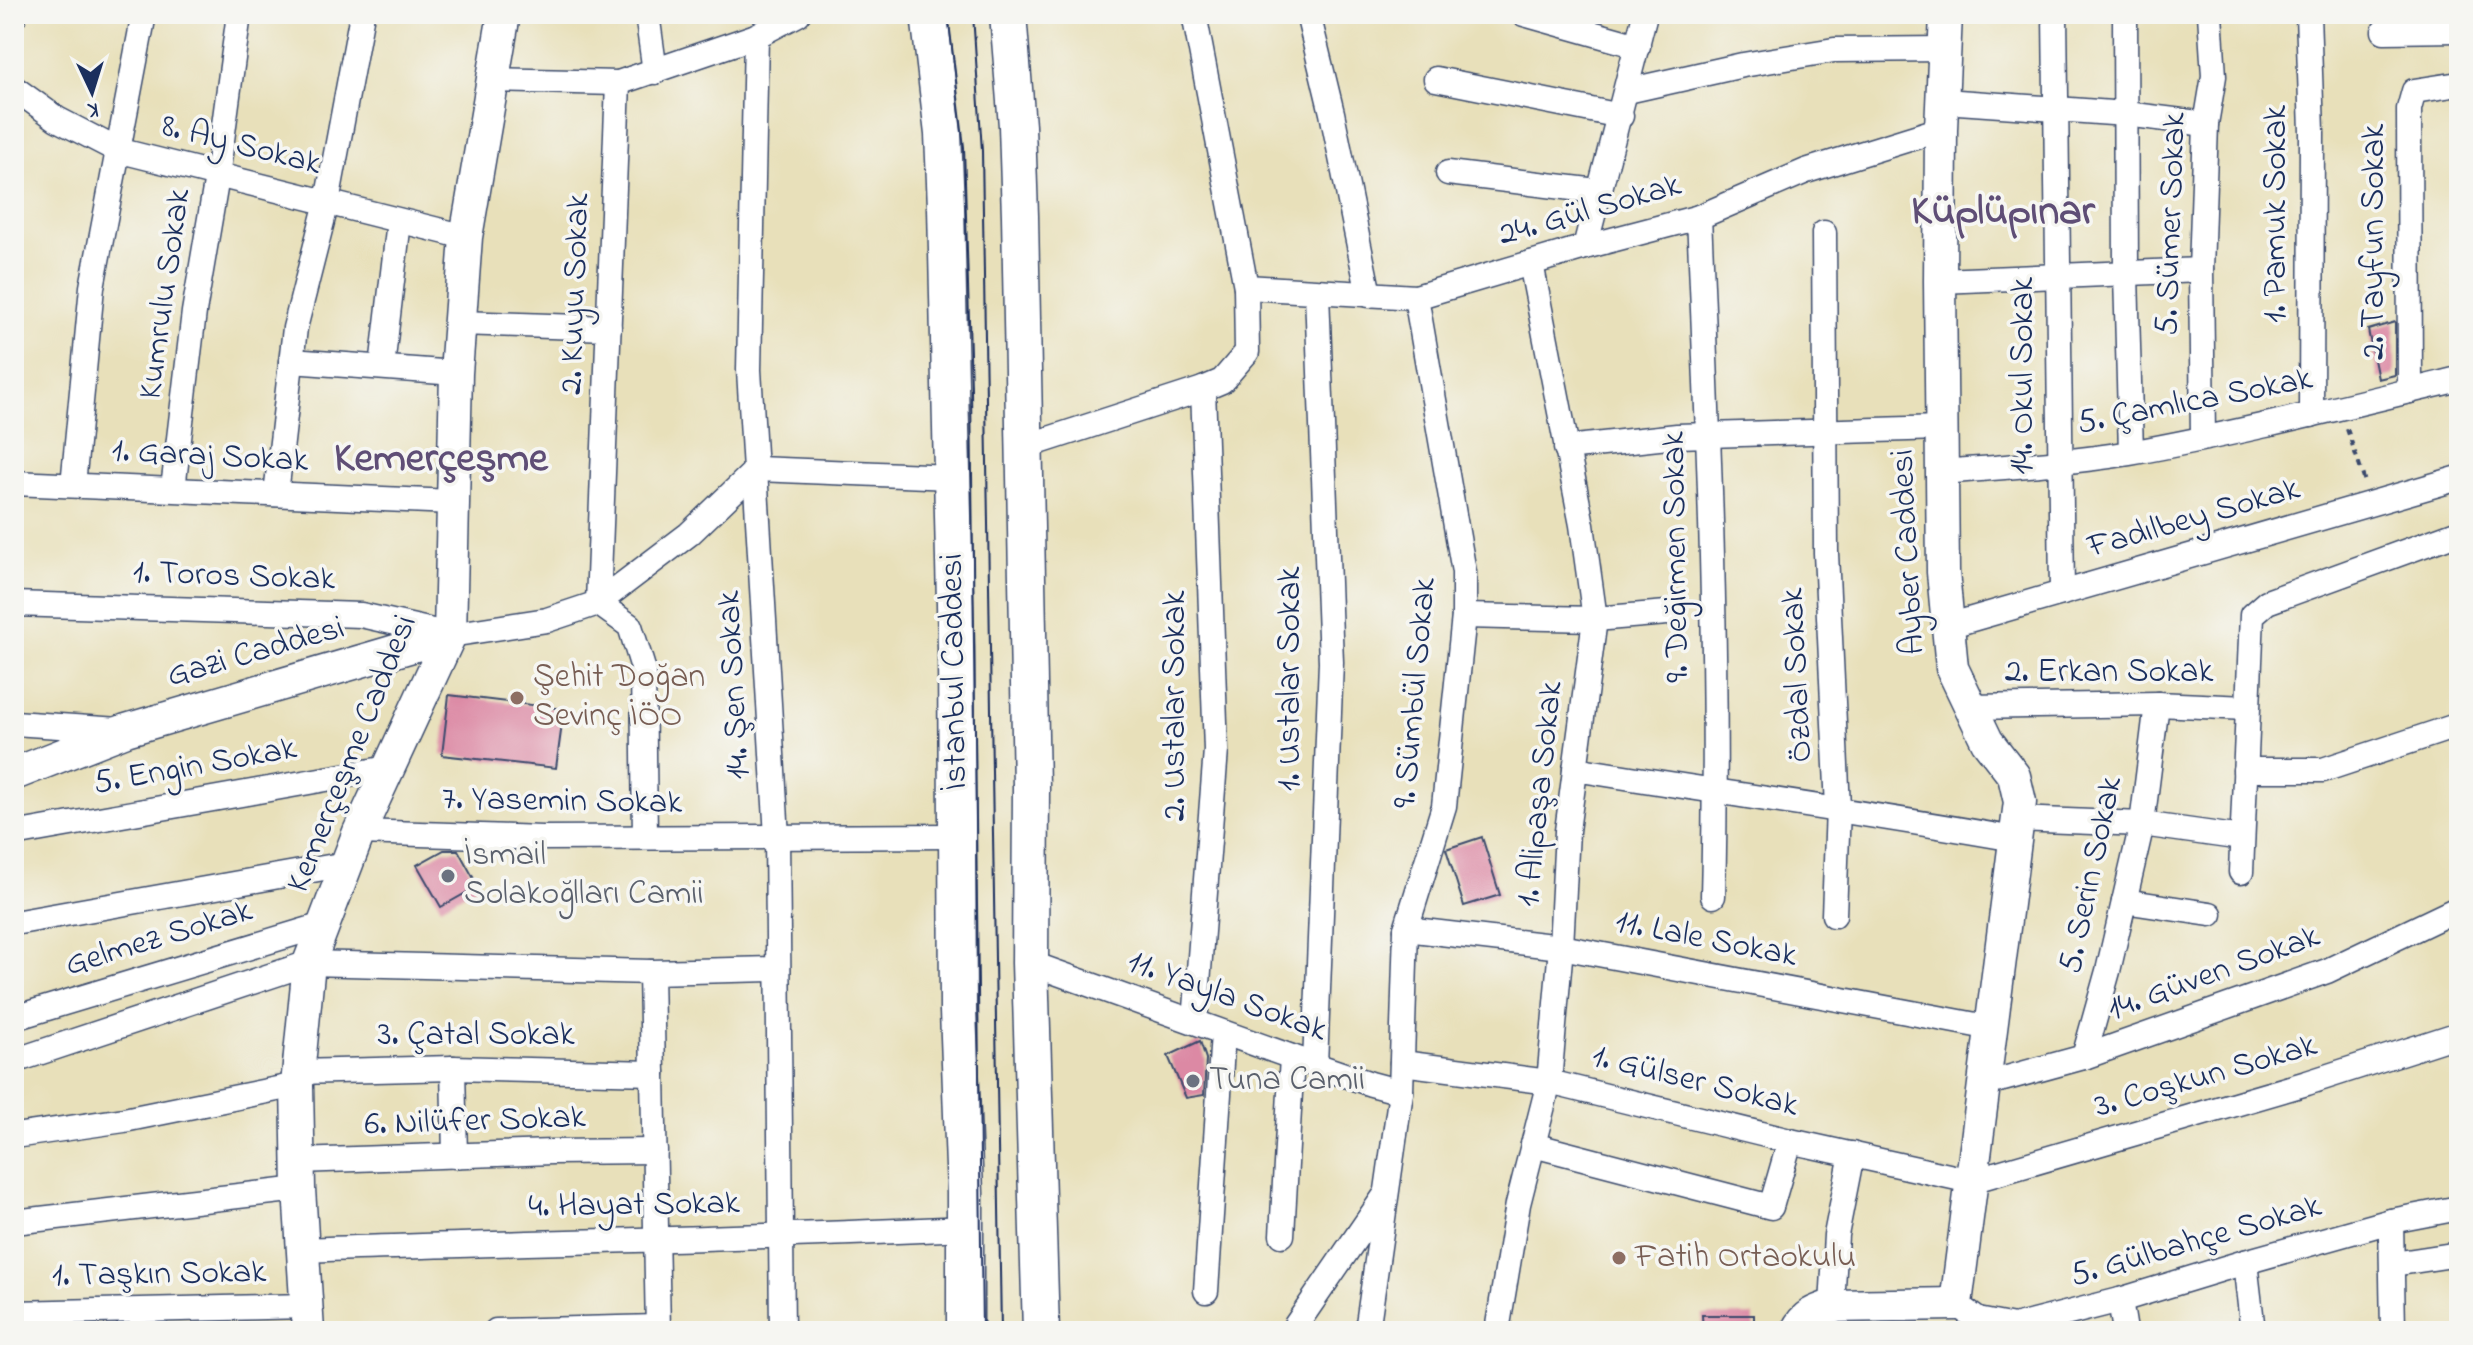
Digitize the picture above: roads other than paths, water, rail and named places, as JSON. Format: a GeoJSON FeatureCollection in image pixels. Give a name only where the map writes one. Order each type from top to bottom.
{"type":"FeatureCollection","features":[{"type":"Feature","properties":{"kind":"highway","name":"İstanbul Caddesi"},"geometry":{"type":"LineString","coordinates":[[929,14],[943,134],[965,1331]]}},
{"type":"Feature","properties":{"kind":"highway"},"geometry":{"type":"LineString","coordinates":[[1008,14],[1018,141],[1031,787],[1030,963],[1041,1331]]}},
{"type":"Feature","properties":{"kind":"main road","name":"Kemerçeşme Caddesi"},"geometry":{"type":"LineString","coordinates":[[307,1318],[298,1175],[298,1078],[309,963],[359,832],[450,635],[456,373],[466,237],[504,14]]}},
{"type":"Feature","properties":{"kind":"main road","name":"Ayber Caddesi"},"geometry":{"type":"LineString","coordinates":[[1946,14],[1940,281],[1943,572],[1948,626],[1952,668],[1987,741],[2014,776],[2020,802],[1956,1304]]}},
{"type":"Feature","properties":{"kind":"main road","name":"Gazi Caddesi"},"geometry":{"type":"LineString","coordinates":[[14,774],[126,730],[450,635]]}},
{"type":"Feature","properties":{"kind":"main road"},"geometry":{"type":"LineString","coordinates":[[1797,1331],[1804,1318],[1832,1306],[1956,1304]]}},
{"type":"Feature","properties":{"kind":"street"},"geometry":{"type":"LineString","coordinates":[[73,485],[92,287],[144,14]]}},
{"type":"Feature","properties":{"kind":"street"},"geometry":{"type":"LineString","coordinates":[[276,494],[295,328],[327,202],[362,14]]}},
{"type":"Feature","properties":{"kind":"street"},"geometry":{"type":"LineString","coordinates":[[647,14],[655,72]]}},
{"type":"Feature","properties":{"kind":"street"},"geometry":{"type":"LineString","coordinates":[[493,80],[618,83],[756,36],[798,14]]}},
{"type":"Feature","properties":{"kind":"street"},"geometry":{"type":"LineString","coordinates":[[1024,447],[1222,381],[1247,352],[1246,287],[1194,14]]}},
{"type":"Feature","properties":{"kind":"street"},"geometry":{"type":"LineString","coordinates":[[1308,14],[1332,113],[1369,295]]}},
{"type":"Feature","properties":{"kind":"street"},"geometry":{"type":"LineString","coordinates":[[1524,14],[1638,46]]}},
{"type":"Feature","properties":{"kind":"street"},"geometry":{"type":"LineString","coordinates":[[1585,247],[1645,14]]}},
{"type":"Feature","properties":{"kind":"street","name":"14. Okul Sokak"},"geometry":{"type":"LineString","coordinates":[[2055,14],[2058,463],[2062,593]]}},
{"type":"Feature","properties":{"kind":"street"},"geometry":{"type":"LineString","coordinates":[[2125,14],[2126,275],[2131,452]]}},
{"type":"Feature","properties":{"kind":"street","name":"5. Sümer Sokak"},"geometry":{"type":"LineString","coordinates":[[2203,437],[2201,270],[2206,124],[2214,76],[2210,14]]}},
{"type":"Feature","properties":{"kind":"street","name":"1. Pamuk Sokak"},"geometry":{"type":"LineString","coordinates":[[2308,14],[2312,132],[2311,415]]}},
{"type":"Feature","properties":{"kind":"street","name":"Kumrulu Sokak"},"geometry":{"type":"LineString","coordinates":[[173,489],[194,312],[217,177],[233,15]]}},
{"type":"Feature","properties":{"kind":"street"},"geometry":{"type":"LineString","coordinates":[[2384,31],[2451,24]]}},
{"type":"Feature","properties":{"kind":"street","name":"14. Şen Sokak"},"geometry":{"type":"LineString","coordinates":[[756,36],[749,370],[777,837],[782,1331]]}},
{"type":"Feature","properties":{"kind":"street"},"geometry":{"type":"LineString","coordinates":[[1627,91],[1743,65],[1834,50],[1946,49]]}},
{"type":"Feature","properties":{"kind":"street"},"geometry":{"type":"LineString","coordinates":[[1436,79],[1621,116]]}},
{"type":"Feature","properties":{"kind":"street","name":"2. Kuyu Sokak"},"geometry":{"type":"LineString","coordinates":[[598,603],[618,83]]}},
{"type":"Feature","properties":{"kind":"street","name":"2. Tayfun Sokak"},"geometry":{"type":"LineString","coordinates":[[2410,391],[2409,109],[2414,91],[2459,84]]}},
{"type":"Feature","properties":{"kind":"street","name":"8. Ay Sokak"},"geometry":{"type":"LineString","coordinates":[[14,88],[57,119],[117,150],[466,237]]}},
{"type":"Feature","properties":{"kind":"street"},"geometry":{"type":"LineString","coordinates":[[1942,115],[2057,108],[2206,124]]}},
{"type":"Feature","properties":{"kind":"street","name":"24. Gül Sokak"},"geometry":{"type":"LineString","coordinates":[[1246,287],[1416,297],[1699,217],[1942,115]]}},
{"type":"Feature","properties":{"kind":"street"},"geometry":{"type":"LineString","coordinates":[[1448,173],[1597,191]]}},
{"type":"Feature","properties":{"kind":"street","name":"9. Değirmen Sokak"},"geometry":{"type":"LineString","coordinates":[[1699,217],[1709,434],[1716,792],[1713,896]]}},
{"type":"Feature","properties":{"kind":"street"},"geometry":{"type":"LineString","coordinates":[[382,367],[399,221]]}},
{"type":"Feature","properties":{"kind":"street","name":"Özdal Sokak"},"geometry":{"type":"LineString","coordinates":[[1824,233],[1826,553],[1838,808],[1834,915]]}},
{"type":"Feature","properties":{"kind":"street","name":"1. Alipaşa Sokak"},"geometry":{"type":"LineString","coordinates":[[1497,1331],[1518,1204],[1549,1082],[1567,831],[1595,619],[1582,525],[1531,263]]}},
{"type":"Feature","properties":{"kind":"street"},"geometry":{"type":"LineString","coordinates":[[1940,281],[2201,270]]}},
{"type":"Feature","properties":{"kind":"street","name":"1. Ustalar Sokak"},"geometry":{"type":"LineString","coordinates":[[1282,1235],[1303,1061],[1331,662],[1317,293]]}},
{"type":"Feature","properties":{"kind":"street","name":"9. Sümbül Sokak"},"geometry":{"type":"LineString","coordinates":[[1367,1331],[1401,1092],[1406,929],[1444,806],[1464,616],[1464,572],[1416,297]]}},
{"type":"Feature","properties":{"kind":"street"},"geometry":{"type":"LineString","coordinates":[[459,323],[609,328]]}},
{"type":"Feature","properties":{"kind":"street"},"geometry":{"type":"LineString","coordinates":[[291,361],[456,373]]}},
{"type":"Feature","properties":{"kind":"street","name":"5. Çamlıca Sokak"},"geometry":{"type":"LineString","coordinates":[[1941,472],[2058,463],[2131,452],[2311,415],[2459,379]]}},
{"type":"Feature","properties":{"kind":"street","name":"2. Ustalar Sokak"},"geometry":{"type":"LineString","coordinates":[[1195,1022],[1216,750],[1203,389]]}},
{"type":"Feature","properties":{"kind":"street"},"geometry":{"type":"LineString","coordinates":[[1566,448],[1709,434],[1941,428]]}},
{"type":"Feature","properties":{"kind":"street"},"geometry":{"type":"LineString","coordinates":[[757,469],[951,477]]}},
{"type":"Feature","properties":{"kind":"street","name":"Gazi Caddesi"},"geometry":{"type":"LineString","coordinates":[[450,635],[547,620],[598,603],[689,534],[757,469]]}},
{"type":"Feature","properties":{"kind":"street","name":"Fadılbey Sokak"},"geometry":{"type":"LineString","coordinates":[[1948,626],[2459,478]]}},
{"type":"Feature","properties":{"kind":"street","name":"1. Garaj Sokak"},"geometry":{"type":"LineString","coordinates":[[14,483],[452,502]]}},
{"type":"Feature","properties":{"kind":"street"},"geometry":{"type":"LineString","coordinates":[[2241,872],[2252,615],[2267,602],[2459,532]]}},
{"type":"Feature","properties":{"kind":"street"},"geometry":{"type":"LineString","coordinates":[[598,603],[630,626],[643,668],[645,837]]}},
{"type":"Feature","properties":{"kind":"street","name":"1. Toros Sokak"},"geometry":{"type":"LineString","coordinates":[[14,604],[361,615],[450,635]]}},
{"type":"Feature","properties":{"kind":"street"},"geometry":{"type":"LineString","coordinates":[[1464,616],[1595,619],[1667,613]]}},
{"type":"Feature","properties":{"kind":"street","name":"2. Erkan Sokak"},"geometry":{"type":"LineString","coordinates":[[1970,707],[2157,704],[2247,708]]}},
{"type":"Feature","properties":{"kind":"street","name":"5. Serin Sokak"},"geometry":{"type":"LineString","coordinates":[[2084,1057],[2108,971],[2142,824],[2157,704]]}},
{"type":"Feature","properties":{"kind":"street"},"geometry":{"type":"LineString","coordinates":[[14,723],[126,730]]}},
{"type":"Feature","properties":{"kind":"street"},"geometry":{"type":"LineString","coordinates":[[2245,770],[2323,770],[2459,725]]}},
{"type":"Feature","properties":{"kind":"street","name":"5. Engin Sokak"},"geometry":{"type":"LineString","coordinates":[[14,834],[388,768]]}},
{"type":"Feature","properties":{"kind":"street"},"geometry":{"type":"LineString","coordinates":[[1575,769],[1716,792],[2016,829],[2142,824],[2242,838]]}},
{"type":"Feature","properties":{"kind":"street","name":"7. Yasemin Sokak"},"geometry":{"type":"LineString","coordinates":[[359,832],[542,838],[957,836]]}},
{"type":"Feature","properties":{"kind":"street"},"geometry":{"type":"LineString","coordinates":[[14,923],[346,864]]}},
{"type":"Feature","properties":{"kind":"street"},"geometry":{"type":"LineString","coordinates":[[2124,901],[2210,914]]}},
{"type":"Feature","properties":{"kind":"street","name":"14. Güven Sokak"},"geometry":{"type":"LineString","coordinates":[[1985,1084],[2084,1057],[2327,971],[2459,908]]}},
{"type":"Feature","properties":{"kind":"street","name":"Gelmez Sokak"},"geometry":{"type":"LineString","coordinates":[[14,1018],[323,925]]}},
{"type":"Feature","properties":{"kind":"street","name":"11. Lale Sokak"},"geometry":{"type":"LineString","coordinates":[[1406,929],[1561,947],[1992,1028]]}},
{"type":"Feature","properties":{"kind":"street"},"geometry":{"type":"LineString","coordinates":[[16,1053],[309,963],[651,972],[778,969]]}},
{"type":"Feature","properties":{"kind":"street","name":"11. Yayla Sokak"},"geometry":{"type":"LineString","coordinates":[[1030,963],[1303,1061],[1401,1092]]}},
{"type":"Feature","properties":{"kind":"street"},"geometry":{"type":"LineString","coordinates":[[496,1331],[658,1329],[651,972]]}},
{"type":"Feature","properties":{"kind":"street"},"geometry":{"type":"LineString","coordinates":[[1206,1291],[1223,1033]]}},
{"type":"Feature","properties":{"kind":"street","name":"3. Coşkun Sokak"},"geometry":{"type":"LineString","coordinates":[[1971,1181],[2307,1083],[2459,1034]]}},
{"type":"Feature","properties":{"kind":"street","name":"1. Gülser Sokak"},"geometry":{"type":"LineString","coordinates":[[1402,1063],[1549,1082],[1971,1181]]}},
{"type":"Feature","properties":{"kind":"street"},"geometry":{"type":"LineString","coordinates":[[453,1068],[455,1156]]}},
{"type":"Feature","properties":{"kind":"street","name":"3. Çatal Sokak"},"geometry":{"type":"LineString","coordinates":[[14,1136],[124,1120],[298,1078],[453,1068],[653,1073]]}},
{"type":"Feature","properties":{"kind":"street"},"geometry":{"type":"LineString","coordinates":[[1533,1145],[1771,1207],[1790,1141]]}},
{"type":"Feature","properties":{"kind":"street","name":"6. Nilüfer Sokak"},"geometry":{"type":"LineString","coordinates":[[14,1222],[298,1175],[455,1156],[655,1151]]}},
{"type":"Feature","properties":{"kind":"street"},"geometry":{"type":"LineString","coordinates":[[1832,1306],[1836,1235],[1852,1154]]}},
{"type":"Feature","properties":{"kind":"street"},"geometry":{"type":"LineString","coordinates":[[1292,1331],[1389,1189]]}},
{"type":"Feature","properties":{"kind":"street","name":"5. Gülbahçe Sokak"},"geometry":{"type":"LineString","coordinates":[[1956,1304],[1978,1320],[2014,1329],[2391,1221],[2459,1208]]}},
{"type":"Feature","properties":{"kind":"street"},"geometry":{"type":"LineString","coordinates":[[2391,1221],[2393,1331]]}},
{"type":"Feature","properties":{"kind":"street","name":"4. Hayat Sokak"},"geometry":{"type":"LineString","coordinates":[[303,1250],[780,1237],[965,1228]]}},
{"type":"Feature","properties":{"kind":"street"},"geometry":{"type":"LineString","coordinates":[[2393,1264],[2459,1254]]}},
{"type":"Feature","properties":{"kind":"street"},"geometry":{"type":"LineString","coordinates":[[2245,1262],[2253,1331]]}},
{"type":"Feature","properties":{"kind":"street"},"geometry":{"type":"LineString","coordinates":[[2120,1300],[2125,1331]]}},
{"type":"Feature","properties":{"kind":"street","name":"1. Taşkın Sokak"},"geometry":{"type":"LineString","coordinates":[[14,1313],[307,1318]]}},
{"type":"Feature","properties":{"kind":"tram line"},"geometry":{"type":"LineString","coordinates":[[948,14],[964,147],[971,389],[982,1331]]}},
{"type":"Feature","properties":{"kind":"tram line"},"geometry":{"type":"LineString","coordinates":[[973,14],[982,151],[1001,1331]]}},
{"type":"Feature","properties":{"kind":"place","name":"Şehit Doğan Sevinç İÖO"},"geometry":{"type":"Point","coordinates":[517,698]}},
{"type":"Feature","properties":{"kind":"place","name":"İsmail Solakoğlları Camii"},"geometry":{"type":"Point","coordinates":[448,876]}},
{"type":"Feature","properties":{"kind":"place","name":"Tuna Camii"},"geometry":{"type":"Point","coordinates":[1193,1081]}},
{"type":"Feature","properties":{"kind":"place","name":"Fatih Ortaokulu"},"geometry":{"type":"Point","coordinates":[1619,1258]}},
{"type":"Feature","properties":{"kind":"district","name":"Küplüpınar"},"geometry":{"type":"Point","coordinates":[2003,212]}},
{"type":"Feature","properties":{"kind":"district","name":"Kemerçeşme"},"geometry":{"type":"Point","coordinates":[441,459]}}]}
